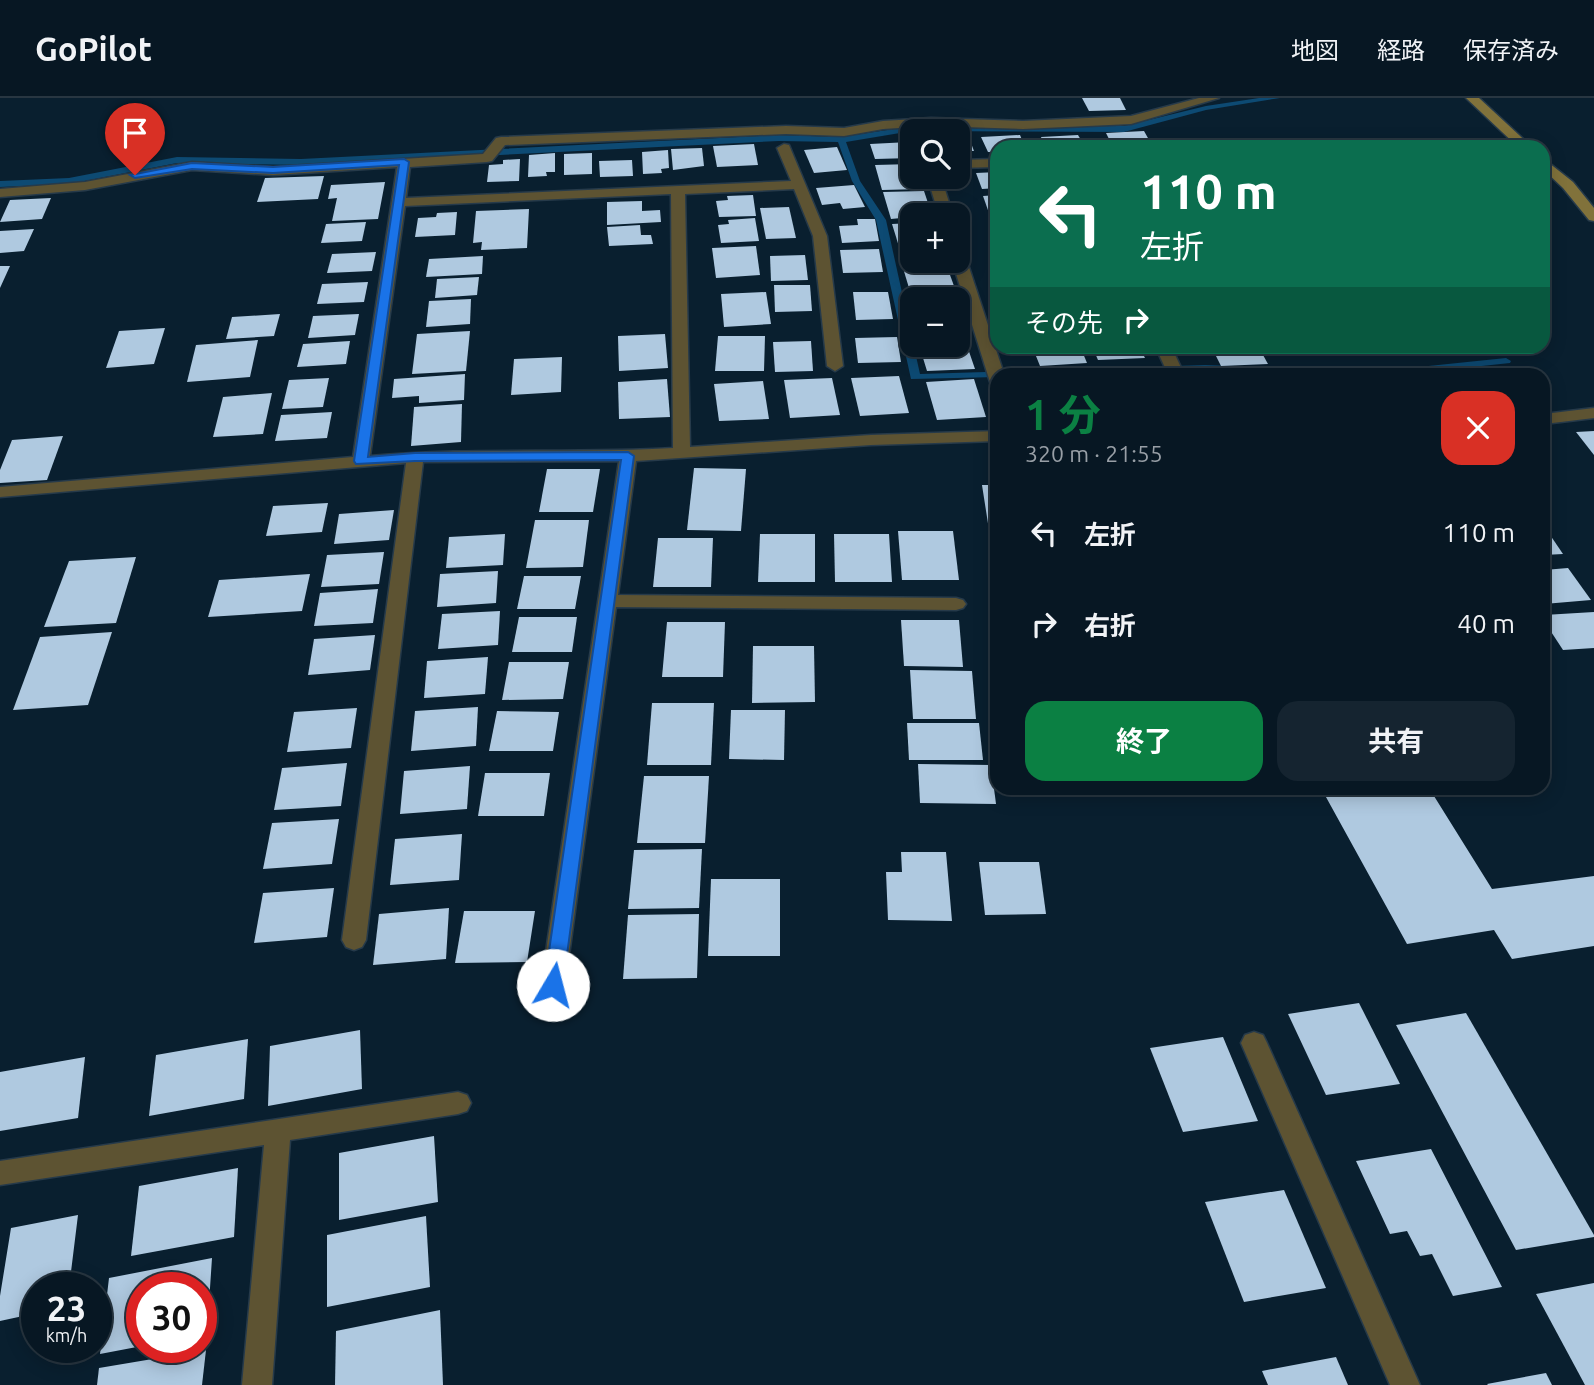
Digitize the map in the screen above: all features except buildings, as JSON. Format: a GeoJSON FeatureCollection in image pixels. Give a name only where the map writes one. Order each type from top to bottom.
{"type":"FeatureCollection","features":[{"type":"Feature","properties":{"kind":"street"},"geometry":{"type":"LineString","coordinates":[[1,195],[85,186],[192,166],[273,170],[487,158],[501,141],[786,130],[844,132],[883,125],[931,122],[1023,125],[1131,120],[1213,98]]}},
{"type":"Feature","properties":{"kind":"street"},"geometry":{"type":"LineString","coordinates":[[1472,98],[1518,140]]}},
{"type":"Feature","properties":{"kind":"street"},"geometry":{"type":"LineString","coordinates":[[784,148],[820,236],[835,366]]}},
{"type":"Feature","properties":{"kind":"street"},"geometry":{"type":"LineString","coordinates":[[360,461],[404,162]]}},
{"type":"Feature","properties":{"kind":"street"},"geometry":{"type":"LineString","coordinates":[[970,164],[990,163]]}},
{"type":"Feature","properties":{"kind":"street"},"geometry":{"type":"LineString","coordinates":[[1550,168],[1568,185],[1594,217]]}},
{"type":"Feature","properties":{"kind":"street"},"geometry":{"type":"LineString","coordinates":[[398,202],[798,185]]}},
{"type":"Feature","properties":{"kind":"street"},"geometry":{"type":"LineString","coordinates":[[678,190],[682,453]]}},
{"type":"Feature","properties":{"kind":"street"},"geometry":{"type":"LineString","coordinates":[[963,273],[994,368]]}},
{"type":"Feature","properties":{"kind":"street"},"geometry":{"type":"LineString","coordinates":[[1550,418],[1594,413]]}},
{"type":"Feature","properties":{"kind":"street"},"geometry":{"type":"LineString","coordinates":[[0,492],[415,457],[628,456],[871,440],[990,436]]}},
{"type":"Feature","properties":{"kind":"street"},"geometry":{"type":"LineString","coordinates":[[553,985],[628,456]]}},
{"type":"Feature","properties":{"kind":"street"},"geometry":{"type":"LineString","coordinates":[[354,940],[415,457]]}},
{"type":"Feature","properties":{"kind":"street"},"geometry":{"type":"LineString","coordinates":[[608,601],[956,604]]}},
{"type":"Feature","properties":{"kind":"street"},"geometry":{"type":"LineString","coordinates":[[1254,1043],[1405,1385]]}},
{"type":"Feature","properties":{"kind":"street"},"geometry":{"type":"LineString","coordinates":[[0,1174],[458,1103]]}},
{"type":"Feature","properties":{"kind":"street"},"geometry":{"type":"LineString","coordinates":[[257,1385],[278,1130]]}},
{"type":"Feature","properties":{"kind":"waterway"},"geometry":{"type":"LineString","coordinates":[[841,140],[907,130],[1124,129],[1206,108],[1276,98]]}},
{"type":"Feature","properties":{"kind":"waterway"},"geometry":{"type":"LineString","coordinates":[[0,184],[69,181],[177,160],[301,162],[779,138],[841,140]]}},
{"type":"Feature","properties":{"kind":"waterway"},"geometry":{"type":"LineString","coordinates":[[841,140],[856,181],[881,220],[915,377],[990,374]]}},
{"type":"Feature","properties":{"kind":"waterway"},"geometry":{"type":"LineString","coordinates":[[1438,368],[1506,361]]}},
{"type":"Feature","properties":{"kind":"waterway"},"geometry":{"type":"LineString","coordinates":[[1205,368],[1263,368]]}},
{"type":"Feature","properties":{"kind":"route"},"geometry":{"type":"LineString","coordinates":[[135,175],[192,166],[273,170],[404,162],[360,461],[415,457],[628,456],[553,985]]}}]}
